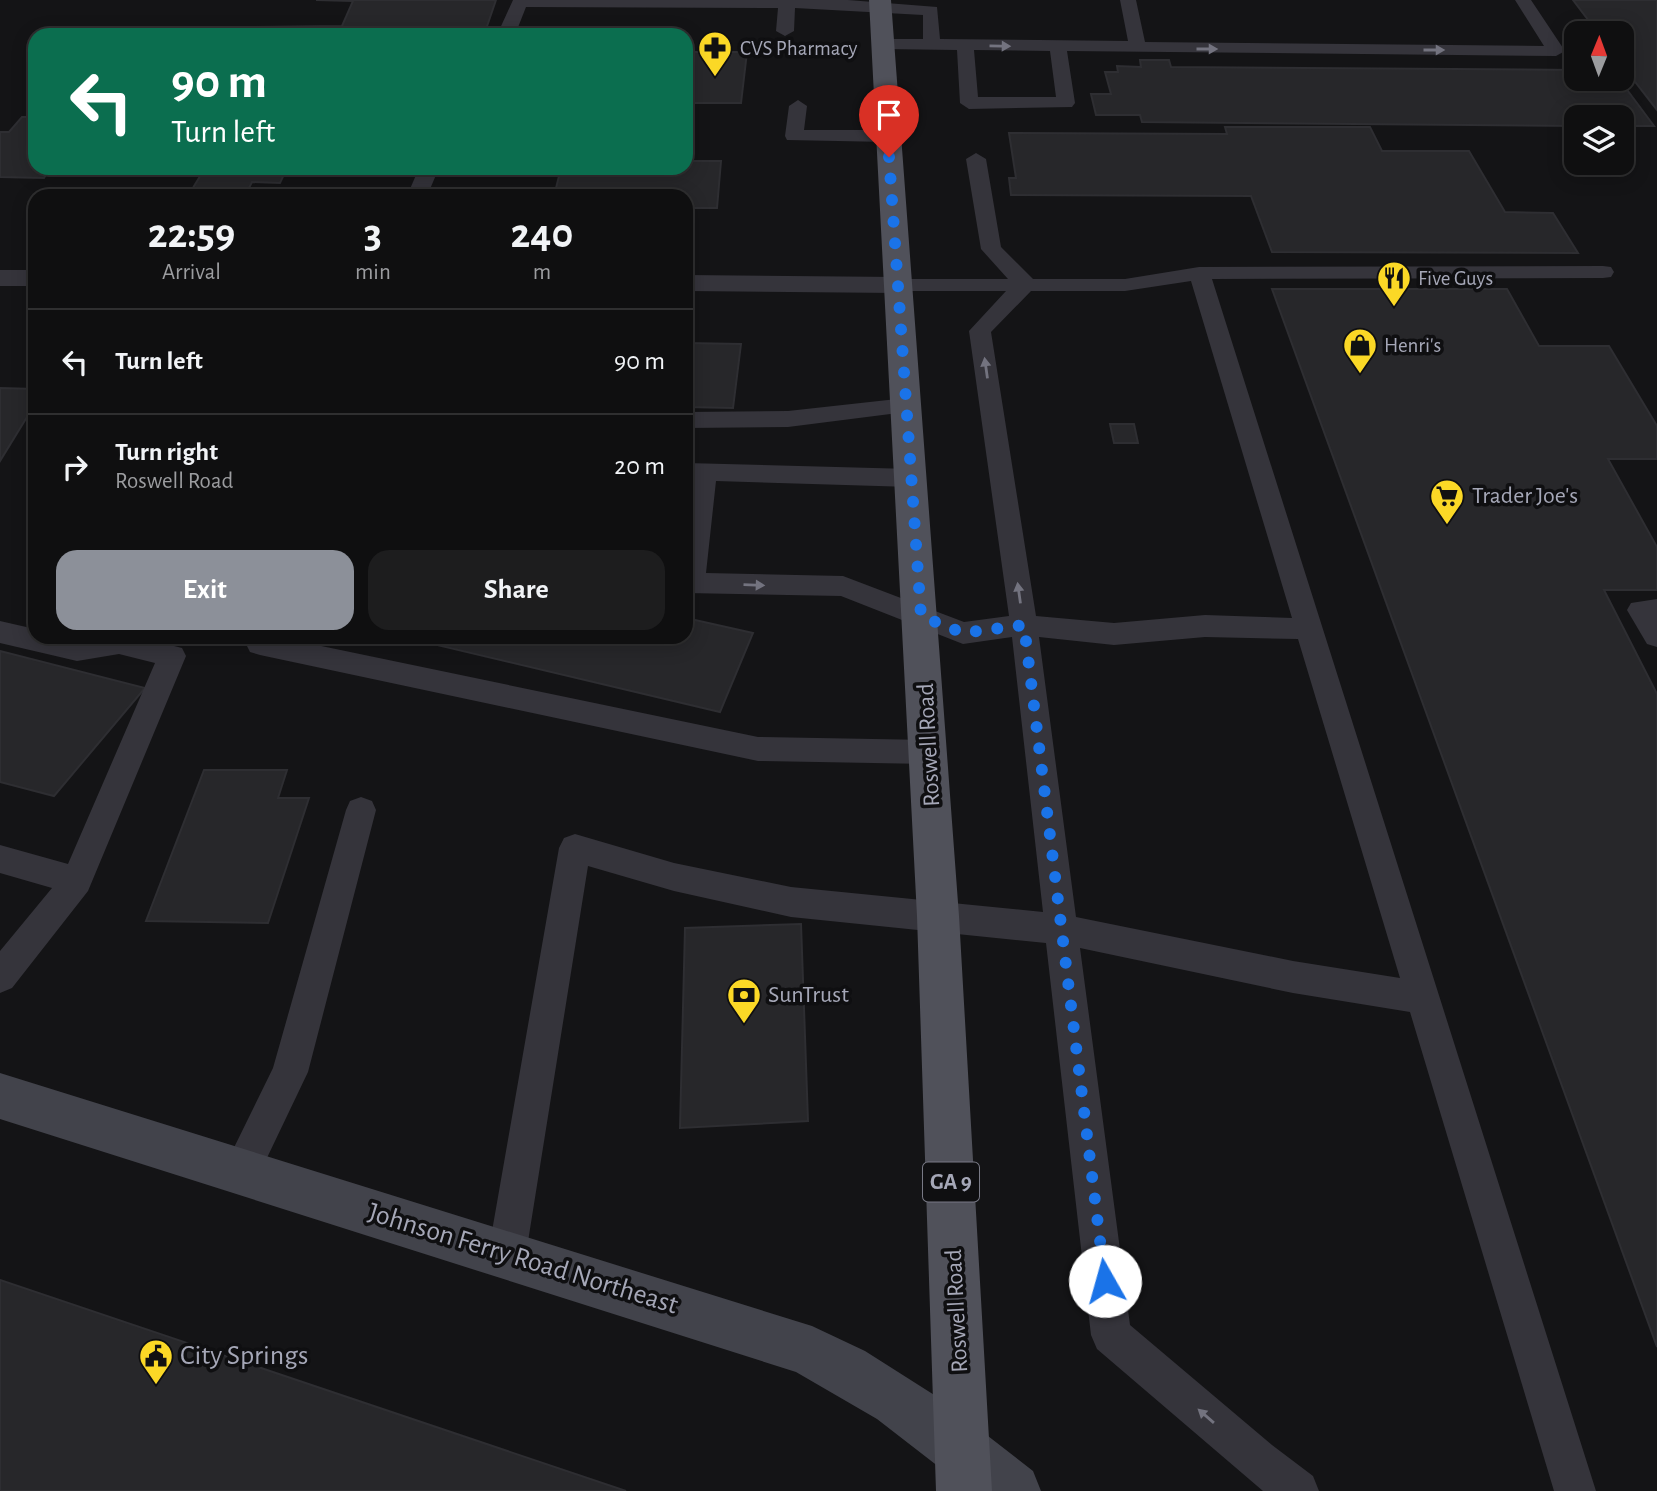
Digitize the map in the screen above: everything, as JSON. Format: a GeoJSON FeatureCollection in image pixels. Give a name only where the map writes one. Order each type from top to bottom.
{"type":"FeatureCollection","features":[{"type":"Feature","properties":{"kind":"main road","name":"Roswell Road"},"geometry":{"type":"LineString","coordinates":[[880,4],[939,916],[964,1470]]}},
{"type":"Feature","properties":{"kind":"street"},"geometry":{"type":"LineString","coordinates":[[693,283],[897,285]]}},
{"type":"Feature","properties":{"kind":"street","name":"Johnson Ferry Road Northeast"},"geometry":{"type":"LineString","coordinates":[[0,1096],[754,1332],[819,1355],[891,1397],[964,1470],[1013,1491]]}},
{"type":"Feature","properties":{"kind":"lane"},"geometry":{"type":"LineString","coordinates":[[1128,0],[1138,48]]}},
{"type":"Feature","properties":{"kind":"lane"},"geometry":{"type":"LineString","coordinates":[[883,44],[1556,51],[1523,0]]}},
{"type":"Feature","properties":{"kind":"lane"},"geometry":{"type":"LineString","coordinates":[[509,28],[521,1],[787,1],[880,4],[931,11],[932,45]]}},
{"type":"Feature","properties":{"kind":"lane"},"geometry":{"type":"LineString","coordinates":[[785,31],[787,1]]}},
{"type":"Feature","properties":{"kind":"lane"},"geometry":{"type":"LineString","coordinates":[[965,46],[969,103],[1066,103],[1058,47]]}},
{"type":"Feature","properties":{"kind":"lane"},"geometry":{"type":"LineString","coordinates":[[798,106],[794,135],[888,136]]}},
{"type":"Feature","properties":{"kind":"lane"},"geometry":{"type":"LineString","coordinates":[[976,159],[991,249],[1026,284]]}},
{"type":"Feature","properties":{"kind":"lane"},"geometry":{"type":"LineString","coordinates":[[897,285],[1125,285],[1199,274],[1603,272]]}},
{"type":"Feature","properties":{"kind":"lane"},"geometry":{"type":"LineString","coordinates":[[1199,274],[1575,1491]]}},
{"type":"Feature","properties":{"kind":"lane"},"geometry":{"type":"LineString","coordinates":[[1026,284],[980,331],[1024,625],[1111,1335],[1257,1460],[1298,1491]]}},
{"type":"Feature","properties":{"kind":"lane"},"geometry":{"type":"LineString","coordinates":[[693,420],[788,419],[906,406]]}},
{"type":"Feature","properties":{"kind":"lane"},"geometry":{"type":"LineString","coordinates":[[693,509],[695,472],[911,478]]}},
{"type":"Feature","properties":{"kind":"lane"},"geometry":{"type":"LineString","coordinates":[[693,583],[843,586],[963,633],[1024,625],[1114,634],[1205,626],[1308,629]]}},
{"type":"Feature","properties":{"kind":"lane"},"geometry":{"type":"LineString","coordinates":[[1657,610],[1641,610],[1657,636]]}},
{"type":"Feature","properties":{"kind":"lane"},"geometry":{"type":"LineString","coordinates":[[0,632],[28,639]]}},
{"type":"Feature","properties":{"kind":"lane"},"geometry":{"type":"LineString","coordinates":[[51,644],[76,650],[113,644]]}},
{"type":"Feature","properties":{"kind":"lane"},"geometry":{"type":"LineString","coordinates":[[0,977],[77,881],[172,656],[123,644]]}},
{"type":"Feature","properties":{"kind":"lane"},"geometry":{"type":"LineString","coordinates":[[260,644],[758,749],[929,752]]}},
{"type":"Feature","properties":{"kind":"lane"},"geometry":{"type":"LineString","coordinates":[[242,1172],[290,1072],[361,810]]}},
{"type":"Feature","properties":{"kind":"lane"},"geometry":{"type":"LineString","coordinates":[[507,1254],[575,848],[674,877],[791,902],[1061,929],[1293,977],[1422,998]]}},
{"type":"Feature","properties":{"kind":"lane"},"geometry":{"type":"LineString","coordinates":[[0,859],[77,881]]}},
{"type":"Feature","properties":{"kind":"building"},"geometry":{"type":"Polygon","coordinates":[[[316,0],[496,0],[486,28],[248,28],[342,26],[353,1],[316,0]]]}},
{"type":"Feature","properties":{"kind":"building"},"geometry":{"type":"Polygon","coordinates":[[[1573,0],[1657,0],[1657,110],[1634,80],[1634,21],[1589,21],[1573,0]]]}},
{"type":"Feature","properties":{"kind":"building","name":"CVS Pharmacy"},"geometry":{"type":"Polygon","coordinates":[[[693,52],[747,52],[741,103],[693,103],[693,52]]]}},
{"type":"Feature","properties":{"kind":"building"},"geometry":{"type":"Polygon","coordinates":[[[1140,60],[1169,60],[1171,67],[1564,70],[1564,91],[1628,91],[1654,126],[1634,126],[1634,105],[1564,105],[1564,126],[1142,122],[1140,115],[1096,115],[1091,94],[1111,94],[1105,72],[1118,72],[1117,66],[1141,67],[1140,60]]]}},
{"type":"Feature","properties":{"kind":"building"},"geometry":{"type":"Polygon","coordinates":[[[22,117],[28,117],[28,175],[46,175],[44,178],[0,177],[0,132],[9,132],[22,117]]]}},
{"type":"Feature","properties":{"kind":"building"},"geometry":{"type":"Polygon","coordinates":[[[1225,127],[1370,127],[1382,151],[1469,151],[1505,212],[1553,213],[1578,253],[1272,252],[1251,196],[1011,195],[1009,178],[1016,178],[1009,133],[1227,134],[1225,127]]]}},
{"type":"Feature","properties":{"kind":"building"},"geometry":{"type":"Polygon","coordinates":[[[693,161],[721,161],[717,208],[693,208],[693,189],[556,189],[559,175],[693,175],[693,161]]]}},
{"type":"Feature","properties":{"kind":"building"},"geometry":{"type":"Polygon","coordinates":[[[201,175],[284,175],[280,183],[252,182],[248,189],[192,189],[201,175]]]}},
{"type":"Feature","properties":{"kind":"building"},"geometry":{"type":"Polygon","coordinates":[[[1272,289],[1507,289],[1539,346],[1609,346],[1657,426],[1657,459],[1608,459],[1657,547],[1657,590],[1604,590],[1657,694],[1657,1347],[1272,289]]]}},
{"type":"Feature","properties":{"kind":"building"},"geometry":{"type":"Polygon","coordinates":[[[693,343],[741,344],[733,408],[693,407],[693,343]]]}},
{"type":"Feature","properties":{"kind":"building"},"geometry":{"type":"Polygon","coordinates":[[[0,388],[28,389],[28,415],[0,461],[0,388]]]}},
{"type":"Feature","properties":{"kind":"building"},"geometry":{"type":"Polygon","coordinates":[[[1110,424],[1134,424],[1138,443],[1114,443],[1110,424]]]}},
{"type":"Feature","properties":{"kind":"building"},"geometry":{"type":"Polygon","coordinates":[[[693,620],[753,633],[720,712],[433,644],[693,644],[693,620]]]}},
{"type":"Feature","properties":{"kind":"building"},"geometry":{"type":"Polygon","coordinates":[[[0,651],[145,688],[54,796],[0,782],[0,651]]]}},
{"type":"Feature","properties":{"kind":"building"},"geometry":{"type":"Polygon","coordinates":[[[204,770],[287,770],[278,798],[309,798],[268,923],[146,921],[204,770]]]}},
{"type":"Feature","properties":{"kind":"building","name":"SunTrust"},"geometry":{"type":"Polygon","coordinates":[[[801,924],[808,1121],[680,1128],[685,928],[801,924]]]}},
{"type":"Feature","properties":{"kind":"building","name":"City Springs"},"geometry":{"type":"Polygon","coordinates":[[[0,1280],[626,1491],[0,1491],[0,1280]]]}},
{"type":"Feature","properties":{"kind":"place","name":"CVS Pharmacy"},"geometry":{"type":"Point","coordinates":[715,78]}},
{"type":"Feature","properties":{"kind":"place","name":"Five Guys"},"geometry":{"type":"Point","coordinates":[1394,308]}},
{"type":"Feature","properties":{"kind":"place","name":"Henri's"},"geometry":{"type":"Point","coordinates":[1360,375]}},
{"type":"Feature","properties":{"kind":"place","name":"Trader Joe's"},"geometry":{"type":"Point","coordinates":[1447,526]}},
{"type":"Feature","properties":{"kind":"place","name":"SunTrust"},"geometry":{"type":"Point","coordinates":[744,1025]}},
{"type":"Feature","properties":{"kind":"place","name":"City Springs"},"geometry":{"type":"Point","coordinates":[156,1386]}},
{"type":"Feature","properties":{"kind":"route"},"geometry":{"type":"LineString","coordinates":[[889,157],[921,616],[963,633],[1024,625],[1105,1281]]}}]}
